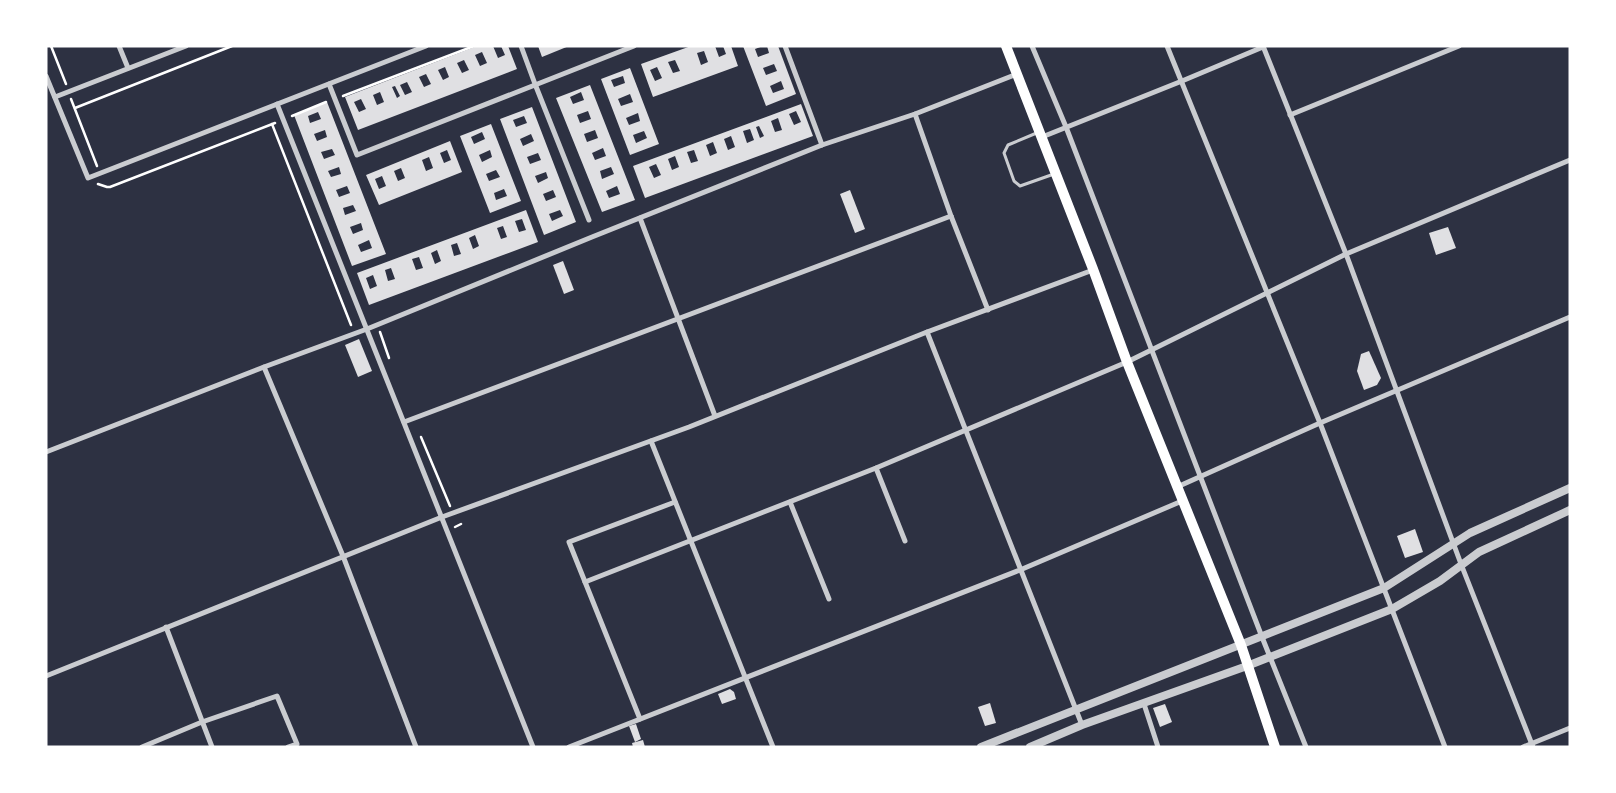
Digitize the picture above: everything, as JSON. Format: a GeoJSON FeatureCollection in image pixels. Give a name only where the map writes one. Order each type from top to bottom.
{"type":"FeatureCollection","features":[{"type":"Feature","properties":{"kind":"highway"},"geometry":{"type":"LineString","coordinates":[[1006,46],[1127,362],[1241,646],[1275,747]]}},
{"type":"Feature","properties":{"kind":"street"},"geometry":{"type":"LineString","coordinates":[[119,46],[128,68]]}},
{"type":"Feature","properties":{"kind":"street"},"geometry":{"type":"LineString","coordinates":[[55,97],[186,46]]}},
{"type":"Feature","properties":{"kind":"street"},"geometry":{"type":"LineString","coordinates":[[46,76],[88,178],[426,46]]}},
{"type":"Feature","properties":{"kind":"street"},"geometry":{"type":"LineString","coordinates":[[522,46],[535,84],[589,220]]}},
{"type":"Feature","properties":{"kind":"street"},"geometry":{"type":"LineString","coordinates":[[329,84],[358,155],[634,46]]}},
{"type":"Feature","properties":{"kind":"street"},"geometry":{"type":"LineString","coordinates":[[785,46],[822,145]]}},
{"type":"Feature","properties":{"kind":"street"},"geometry":{"type":"LineString","coordinates":[[1032,46],[1066,127],[1306,747]]}},
{"type":"Feature","properties":{"kind":"street"},"geometry":{"type":"LineString","coordinates":[[1167,46],[1320,423],[1445,747]]}},
{"type":"Feature","properties":{"kind":"street"},"geometry":{"type":"LineString","coordinates":[[1040,134],[1066,127],[1182,82],[1263,46],[1346,254],[1461,564],[1532,745]]}},
{"type":"Feature","properties":{"kind":"street"},"geometry":{"type":"LineString","coordinates":[[1290,116],[1459,46]]}},
{"type":"Feature","properties":{"kind":"street"},"geometry":{"type":"LineString","coordinates":[[46,452],[264,367],[381,324],[822,145],[915,114],[1017,74]]}},
{"type":"Feature","properties":{"kind":"street"},"geometry":{"type":"LineString","coordinates":[[277,104],[533,747]]}},
{"type":"Feature","properties":{"kind":"street"},"geometry":{"type":"LineString","coordinates":[[915,114],[951,216],[988,310]]}},
{"type":"Feature","properties":{"kind":"street"},"geometry":{"type":"LineString","coordinates":[[585,582],[876,468],[1127,362],[1346,254],[1570,160]]}},
{"type":"Feature","properties":{"kind":"street"},"geometry":{"type":"LineString","coordinates":[[404,422],[951,216]]}},
{"type":"Feature","properties":{"kind":"street"},"geometry":{"type":"LineString","coordinates":[[640,218],[715,416]]}},
{"type":"Feature","properties":{"kind":"street"},"geometry":{"type":"LineString","coordinates":[[46,676],[442,517],[715,416],[927,332],[1093,270]]}},
{"type":"Feature","properties":{"kind":"street"},"geometry":{"type":"LineString","coordinates":[[1177,487],[1320,423],[1570,317]]}},
{"type":"Feature","properties":{"kind":"street"},"geometry":{"type":"LineString","coordinates":[[927,332],[1082,725]]}},
{"type":"Feature","properties":{"kind":"street"},"geometry":{"type":"LineString","coordinates":[[264,367],[343,556],[416,747]]}},
{"type":"Feature","properties":{"kind":"street"},"geometry":{"type":"LineString","coordinates":[[651,440],[773,747]]}},
{"type":"Feature","properties":{"kind":"street"},"geometry":{"type":"LineString","coordinates":[[876,468],[905,541]]}},
{"type":"Feature","properties":{"kind":"street"},"geometry":{"type":"LineString","coordinates":[[981,747],[1384,588],[1470,533],[1570,488]]}},
{"type":"Feature","properties":{"kind":"street"},"geometry":{"type":"LineString","coordinates":[[569,747],[1020,570],[1182,501]]}},
{"type":"Feature","properties":{"kind":"street"},"geometry":{"type":"LineString","coordinates":[[640,719],[569,542],[675,502]]}},
{"type":"Feature","properties":{"kind":"street"},"geometry":{"type":"LineString","coordinates":[[790,502],[829,600]]}},
{"type":"Feature","properties":{"kind":"street"},"geometry":{"type":"LineString","coordinates":[[1030,747],[1082,725],[1247,666],[1392,609],[1440,581],[1479,552],[1570,510]]}},
{"type":"Feature","properties":{"kind":"street"},"geometry":{"type":"LineString","coordinates":[[166,627],[212,747]]}},
{"type":"Feature","properties":{"kind":"street"},"geometry":{"type":"LineString","coordinates":[[142,747],[202,722],[277,696],[297,744],[288,747]]}},
{"type":"Feature","properties":{"kind":"street"},"geometry":{"type":"LineString","coordinates":[[1144,704],[1158,747]]}},
{"type":"Feature","properties":{"kind":"street"},"geometry":{"type":"LineString","coordinates":[[1523,747],[1532,745],[1570,728]]}},
{"type":"Feature","properties":{"kind":"lane"},"geometry":{"type":"LineString","coordinates":[[1040,134],[1008,145],[1004,153],[1014,181],[1020,186],[1056,174]]}},
{"type":"Feature","properties":{"kind":"path"},"geometry":{"type":"LineString","coordinates":[[51,46],[98,168]]}},
{"type":"Feature","properties":{"kind":"path"},"geometry":{"type":"LineString","coordinates":[[75,108],[232,46]]}},
{"type":"Feature","properties":{"kind":"path"},"geometry":{"type":"LineString","coordinates":[[272,124],[354,334]]}},
{"type":"Feature","properties":{"kind":"path"},"geometry":{"type":"LineString","coordinates":[[381,324],[380,331],[390,360]]}},
{"type":"Feature","properties":{"kind":"path"},"geometry":{"type":"LineString","coordinates":[[418,430],[449,505],[454,507]]}},
{"type":"Feature","properties":{"kind":"building"},"geometry":{"type":"Polygon","coordinates":[[[477,46],[493,46],[498,58],[505,55],[501,46],[508,46],[517,69],[358,130],[345,97],[477,46]],[[482,52],[475,55],[480,66],[487,63],[482,52]],[[464,60],[457,63],[462,73],[469,70],[464,60]],[[445,67],[438,70],[443,80],[449,77],[445,67]],[[426,74],[419,77],[424,87],[431,84],[426,74]],[[407,82],[400,85],[405,95],[412,92],[407,82]],[[395,86],[392,87],[397,98],[400,96],[395,86]],[[380,92],[373,95],[377,105],[384,102],[380,92]],[[361,99],[354,102],[359,112],[366,109],[361,99]]]}},
{"type":"Feature","properties":{"kind":"building"},"geometry":{"type":"Polygon","coordinates":[[[538,46],[569,46],[542,57],[538,46]]]}},
{"type":"Feature","properties":{"kind":"building"},"geometry":{"type":"Polygon","coordinates":[[[691,46],[715,46],[719,57],[726,54],[723,46],[731,46],[738,66],[653,97],[641,64],[691,46]],[[704,51],[697,53],[701,65],[708,62],[704,51]],[[675,60],[668,62],[673,73],[680,71],[675,60]],[[657,67],[650,70],[655,81],[662,78],[657,67]]]}},
{"type":"Feature","properties":{"kind":"building"},"geometry":{"type":"Polygon","coordinates":[[[743,46],[763,46],[755,49],[758,57],[769,53],[767,46],[778,46],[796,94],[766,106],[743,46]],[[774,64],[763,68],[766,75],[777,71],[774,64]],[[781,81],[770,86],[773,93],[784,89],[781,81]]]}},
{"type":"Feature","properties":{"kind":"building"},"geometry":{"type":"Polygon","coordinates":[[[630,68],[659,144],[630,155],[601,79],[630,68]],[[623,76],[611,80],[614,87],[625,83],[623,76]],[[630,94],[618,99],[621,106],[633,102],[630,94]],[[638,113],[626,118],[629,125],[640,121],[638,113]],[[644,131],[633,135],[636,143],[647,138],[644,131]]]}},
{"type":"Feature","properties":{"kind":"building"},"geometry":{"type":"Polygon","coordinates":[[[590,85],[635,200],[602,212],[556,98],[590,85]],[[581,92],[570,97],[573,104],[584,100],[581,92]],[[588,111],[577,115],[580,123],[591,119],[588,111]],[[595,130],[584,134],[587,142],[598,138],[595,130]],[[603,148],[592,153],[595,160],[606,156],[603,148]],[[611,167],[600,171],[602,179],[614,174],[611,167]],[[617,186],[606,191],[609,198],[620,194],[617,186]]]}},
{"type":"Feature","properties":{"kind":"building"},"geometry":{"type":"Polygon","coordinates":[[[327,102],[386,254],[352,266],[294,115],[327,102]],[[318,112],[308,116],[310,123],[321,119],[318,112]],[[325,130],[314,134],[317,141],[327,137],[325,130]],[[332,149],[321,152],[324,159],[335,155],[332,149]],[[339,167],[328,171],[331,177],[341,174],[339,167]],[[347,186],[336,190],[339,197],[350,193],[347,186]],[[353,205],[343,208],[345,215],[356,211],[353,205]],[[361,223],[350,227],[353,234],[363,230],[361,223]],[[369,240],[358,245],[361,252],[372,248],[369,240]]]}},
{"type":"Feature","properties":{"kind":"building"},"geometry":{"type":"Polygon","coordinates":[[[801,104],[813,136],[645,198],[633,166],[801,104]],[[796,111],[789,114],[794,125],[801,122],[796,111]],[[778,118],[771,121],[775,132],[782,130],[778,118]],[[759,126],[756,127],[760,138],[764,136],[759,126]],[[750,129],[743,131],[747,143],[754,140],[750,129]],[[731,136],[724,139],[728,150],[735,147],[731,136]],[[713,142],[706,145],[710,156],[717,153],[713,142]],[[694,150],[687,152],[691,163],[698,161],[694,150]],[[675,156],[668,159],[672,170],[679,167],[675,156]],[[656,164],[649,167],[654,178],[661,175],[656,164]]]}},
{"type":"Feature","properties":{"kind":"building"},"geometry":{"type":"Polygon","coordinates":[[[532,107],[576,222],[544,235],[500,119],[532,107]],[[524,116],[513,120],[516,127],[527,123],[524,116]],[[531,134],[520,139],[523,146],[534,141],[531,134]],[[538,153],[527,157],[530,164],[541,160],[538,153]],[[546,172],[535,176],[538,183],[548,178],[546,172]],[[553,190],[543,194],[546,201],[556,197],[553,190]],[[560,210],[549,214],[552,221],[563,216],[560,210]]]}},
{"type":"Feature","properties":{"kind":"building"},"geometry":{"type":"Polygon","coordinates":[[[491,124],[521,201],[490,213],[460,136],[491,124]],[[482,132],[471,137],[474,144],[485,139],[482,132]],[[490,150],[479,155],[482,162],[492,157],[490,150]],[[496,170],[486,174],[489,181],[500,177],[496,170]],[[504,189],[494,193],[496,200],[507,196],[504,189]]]}},
{"type":"Feature","properties":{"kind":"building"},"geometry":{"type":"Polygon","coordinates":[[[450,141],[462,172],[379,205],[366,175],[450,141]],[[447,150],[440,153],[444,163],[451,160],[447,150]],[[429,157],[422,160],[426,171],[433,168],[429,157]],[[401,168],[394,171],[398,181],[405,178],[401,168]],[[382,176],[375,179],[379,189],[386,186],[382,176]]]}},
{"type":"Feature","properties":{"kind":"building"},"geometry":{"type":"Polygon","coordinates":[[[850,190],[865,229],[855,233],[840,194],[850,190]]]}},
{"type":"Feature","properties":{"kind":"building"},"geometry":{"type":"Polygon","coordinates":[[[526,210],[538,242],[369,305],[357,273],[526,210]],[[522,219],[515,221],[519,232],[526,230],[522,219]],[[503,226],[497,228],[501,239],[507,237],[503,226]],[[475,235],[469,238],[473,249],[479,246],[475,235]],[[457,243],[451,245],[454,256],[461,254],[457,243]],[[437,250],[431,253],[435,264],[441,261],[437,250]],[[419,257],[412,259],[416,270],[423,268],[419,257]],[[391,268],[385,270],[388,281],[395,279],[391,268]],[[373,275],[366,278],[370,289],[377,286],[373,275]]]}},
{"type":"Feature","properties":{"kind":"building"},"geometry":{"type":"Polygon","coordinates":[[[1448,227],[1456,248],[1436,255],[1429,233],[1448,227]]]}},
{"type":"Feature","properties":{"kind":"building"},"geometry":{"type":"Polygon","coordinates":[[[563,261],[574,290],[564,294],[553,265],[563,261]]]}},
{"type":"Feature","properties":{"kind":"building"},"geometry":{"type":"Polygon","coordinates":[[[359,339],[372,371],[358,377],[345,345],[359,339]]]}},
{"type":"Feature","properties":{"kind":"building"},"geometry":{"type":"Polygon","coordinates":[[[1369,351],[1381,378],[1377,385],[1364,390],[1357,371],[1361,354],[1369,351]]]}},
{"type":"Feature","properties":{"kind":"building"},"geometry":{"type":"Polygon","coordinates":[[[1415,529],[1423,552],[1405,558],[1397,536],[1415,529]]]}},
{"type":"Feature","properties":{"kind":"building"},"geometry":{"type":"Polygon","coordinates":[[[730,689],[734,692],[736,699],[722,704],[718,694],[730,689]]]}},
{"type":"Feature","properties":{"kind":"building"},"geometry":{"type":"Polygon","coordinates":[[[990,703],[996,723],[985,726],[978,707],[990,703]]]}},
{"type":"Feature","properties":{"kind":"building"},"geometry":{"type":"Polygon","coordinates":[[[1165,704],[1172,722],[1160,727],[1153,708],[1165,704]]]}},
{"type":"Feature","properties":{"kind":"building"},"geometry":{"type":"Polygon","coordinates":[[[636,724],[641,739],[635,742],[629,726],[636,724]]]}},
{"type":"Feature","properties":{"kind":"building"},"geometry":{"type":"Polygon","coordinates":[[[643,740],[645,747],[633,747],[632,743],[643,740]]]}}]}
